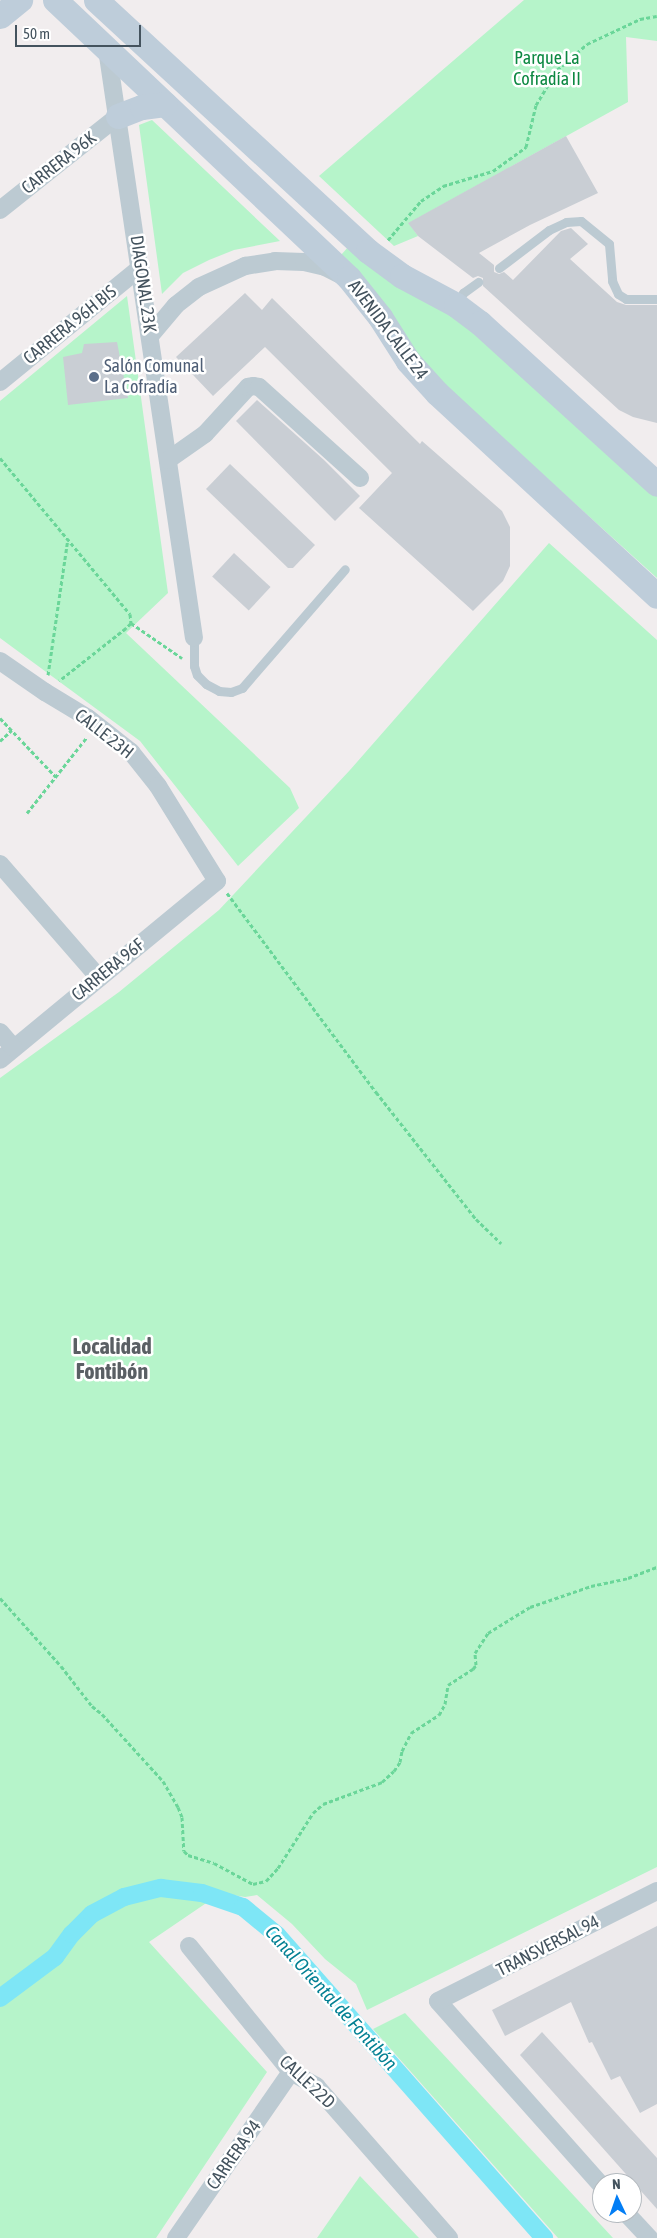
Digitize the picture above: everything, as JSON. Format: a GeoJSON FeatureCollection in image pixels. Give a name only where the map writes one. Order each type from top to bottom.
{"type":"FeatureCollection","features":[{"type":"Feature","properties":{"kind":"main road"},"geometry":{"type":"LineString","coordinates":[[0,16],[20,0]]}},
{"type":"Feature","properties":{"kind":"main road","name":"AVENIDA CALLE 24"},"geometry":{"type":"LineString","coordinates":[[55,0],[349,278],[380,317],[408,361],[437,393],[657,596]]}},
{"type":"Feature","properties":{"kind":"main road","name":"AVENIDA CALLE 24"},"geometry":{"type":"LineString","coordinates":[[96,0],[368,251],[402,276],[456,305],[480,323],[657,484]]}},
{"type":"Feature","properties":{"kind":"main road"},"geometry":{"type":"LineString","coordinates":[[118,116],[142,107],[165,104]]}},
{"type":"Feature","properties":{"kind":"street","name":"DIAGONAL 23K"},"geometry":{"type":"LineString","coordinates":[[107,49],[194,638]]}},
{"type":"Feature","properties":{"kind":"street","name":"CARRERA 96K"},"geometry":{"type":"LineString","coordinates":[[0,210],[118,116]]}},
{"type":"Feature","properties":{"kind":"street"},"geometry":{"type":"LineString","coordinates":[[150,336],[176,305],[199,287],[227,272],[251,264],[275,261],[304,262],[325,267],[349,278]]}},
{"type":"Feature","properties":{"kind":"street","name":"CARRERA 96H BIS"},"geometry":{"type":"LineString","coordinates":[[0,382],[140,268]]}},
{"type":"Feature","properties":{"kind":"street"},"geometry":{"type":"LineString","coordinates":[[168,460],[206,434],[248,387],[253,386],[259,387],[360,478]]}},
{"type":"Feature","properties":{"kind":"street","name":"CALLE 23H"},"geometry":{"type":"LineString","coordinates":[[0,661],[96,724],[131,752],[158,786],[217,881]]}},
{"type":"Feature","properties":{"kind":"street"},"geometry":{"type":"LineString","coordinates":[[0,864],[99,978]]}},
{"type":"Feature","properties":{"kind":"street","name":"CARRERA 96F"},"geometry":{"type":"LineString","coordinates":[[0,1060],[217,881]]}},
{"type":"Feature","properties":{"kind":"street"},"geometry":{"type":"LineString","coordinates":[[0,1032],[14,1048]]}},
{"type":"Feature","properties":{"kind":"street","name":"TRANSVERSAL 94"},"geometry":{"type":"LineString","coordinates":[[592,2175],[438,2001],[657,1890]]}},
{"type":"Feature","properties":{"kind":"street","name":"CALLE 22D"},"geometry":{"type":"LineString","coordinates":[[189,1946],[291,2072],[316,2086],[449,2238]]}},
{"type":"Feature","properties":{"kind":"street","name":"CARRERA 94"},"geometry":{"type":"LineString","coordinates":[[176,2238],[291,2072]]}},
{"type":"Feature","properties":{"kind":"street"},"geometry":{"type":"LineString","coordinates":[[635,2223],[649,2238]]}},
{"type":"Feature","properties":{"kind":"lane"},"geometry":{"type":"LineString","coordinates":[[499,268],[549,230],[566,222],[581,221],[609,244],[612,281],[618,294],[626,299],[657,299]]}},
{"type":"Feature","properties":{"kind":"lane"},"geometry":{"type":"LineString","coordinates":[[456,305],[464,293],[478,282]]}},
{"type":"Feature","properties":{"kind":"lane"},"geometry":{"type":"LineString","coordinates":[[194,638],[194,666],[197,675],[220,691],[231,692],[242,688],[345,569]]}},
{"type":"Feature","properties":{"kind":"path"},"geometry":{"type":"LineString","coordinates":[[384,244],[422,201],[443,186],[493,171],[526,147],[536,105],[558,70],[587,44],[640,19],[657,16]]}},
{"type":"Feature","properties":{"kind":"path"},"geometry":{"type":"LineString","coordinates":[[0,458],[130,614],[130,623]]}},
{"type":"Feature","properties":{"kind":"path"},"geometry":{"type":"LineString","coordinates":[[45,692],[68,538]]}},
{"type":"Feature","properties":{"kind":"path"},"geometry":{"type":"LineString","coordinates":[[130,623],[194,666]]}},
{"type":"Feature","properties":{"kind":"path"},"geometry":{"type":"LineString","coordinates":[[45,692],[130,623]]}},
{"type":"Feature","properties":{"kind":"path"},"geometry":{"type":"LineString","coordinates":[[0,718],[56,777]]}},
{"type":"Feature","properties":{"kind":"path"},"geometry":{"type":"LineString","coordinates":[[27,813],[96,724]]}},
{"type":"Feature","properties":{"kind":"path"},"geometry":{"type":"LineString","coordinates":[[0,741],[12,730]]}},
{"type":"Feature","properties":{"kind":"path"},"geometry":{"type":"LineString","coordinates":[[217,881],[241,909],[376,1092],[476,1219],[501,1244]]}},
{"type":"Feature","properties":{"kind":"path"},"geometry":{"type":"LineString","coordinates":[[0,1598],[61,1666],[92,1706],[162,1781],[182,1816],[184,1851],[188,1855],[222,1867],[253,1884],[266,1881],[278,1868],[314,1813],[323,1804],[382,1782],[394,1771],[400,1762],[402,1750],[411,1733],[438,1715],[445,1704],[448,1685],[473,1669],[476,1665],[475,1653],[488,1632],[530,1607],[591,1586],[628,1578],[657,1567]]}},
{"type":"Feature","properties":{"kind":"green space","name":"Parque La Cofradía II"},"geometry":{"type":"Polygon","coordinates":[[[524,0],[657,0],[657,41],[626,37],[628,102],[409,223],[418,236],[394,246],[319,176],[524,0]]]}},
{"type":"Feature","properties":{"kind":"green space"},"geometry":{"type":"Polygon","coordinates":[[[152,120],[280,241],[234,250],[209,260],[183,273],[162,294],[139,125],[152,120]]]}},
{"type":"Feature","properties":{"kind":"green space"},"geometry":{"type":"Polygon","coordinates":[[[349,246],[448,311],[657,496],[657,578],[434,376],[341,255],[349,246]]]}},
{"type":"Feature","properties":{"kind":"green space"},"geometry":{"type":"Polygon","coordinates":[[[127,296],[168,593],[126,633],[290,788],[299,808],[238,866],[140,741],[0,638],[0,401],[127,296]]]}},
{"type":"Feature","properties":{"kind":"green space"},"geometry":{"type":"Polygon","coordinates":[[[549,543],[657,640],[657,1867],[367,2010],[356,1984],[325,1959],[292,1924],[257,1895],[245,1897],[221,1893],[149,1942],[267,2072],[156,2238],[0,2238],[0,1078],[119,992],[219,910],[350,770],[549,543]]]}},
{"type":"Feature","properties":{"kind":"green space"},"geometry":{"type":"Polygon","coordinates":[[[405,2013],[592,2215],[592,2223],[599,2223],[613,2238],[558,2238],[373,2029],[405,2013]]]}},
{"type":"Feature","properties":{"kind":"green space"},"geometry":{"type":"Polygon","coordinates":[[[360,2176],[419,2238],[317,2238],[360,2176]]]}},
{"type":"Feature","properties":{"kind":"building"},"geometry":{"type":"Polygon","coordinates":[[[566,136],[598,193],[530,225],[479,253],[494,265],[494,272],[499,274],[504,272],[513,280],[561,231],[571,228],[588,244],[570,259],[617,302],[626,305],[657,305],[657,423],[633,417],[619,410],[483,286],[483,278],[478,276],[473,278],[418,236],[408,223],[566,136]]]}},
{"type":"Feature","properties":{"kind":"building"},"geometry":{"type":"Polygon","coordinates":[[[245,293],[262,310],[272,298],[420,444],[422,441],[502,511],[510,527],[510,566],[503,581],[473,611],[359,508],[392,473],[265,347],[213,396],[176,357],[245,293]]]}},
{"type":"Feature","properties":{"kind":"building","name":"Salón Comunal La Cofradía"},"geometry":{"type":"Polygon","coordinates":[[[117,342],[128,398],[68,405],[63,357],[82,353],[84,344],[117,342]]]}},
{"type":"Feature","properties":{"kind":"building"},"geometry":{"type":"Polygon","coordinates":[[[257,400],[324,460],[360,496],[335,521],[236,421],[257,400]]]}},
{"type":"Feature","properties":{"kind":"building"},"geometry":{"type":"Polygon","coordinates":[[[230,464],[315,545],[293,568],[288,568],[206,489],[230,464]]]}},
{"type":"Feature","properties":{"kind":"building"},"geometry":{"type":"Polygon","coordinates":[[[234,553],[271,587],[249,611],[212,576],[234,553]]]}},
{"type":"Feature","properties":{"kind":"building"},"geometry":{"type":"Polygon","coordinates":[[[657,1926],[657,2104],[640,2113],[620,2076],[611,2080],[592,2042],[589,2043],[571,2002],[505,2036],[492,2010],[657,1926]]]}},
{"type":"Feature","properties":{"kind":"building"},"geometry":{"type":"Polygon","coordinates":[[[542,2032],[657,2158],[657,2209],[642,2192],[642,2173],[625,2173],[520,2055],[542,2032]]]}},
{"type":"Feature","properties":{"kind":"waterway","name":"Canal Oriental de Fontibón"},"geometry":{"type":"LineString","coordinates":[[0,1998],[55,1957],[72,1934],[92,1914],[124,1897],[161,1888],[202,1893],[243,1907],[277,1935],[544,2238]]}},
{"type":"Feature","properties":{"kind":"place","name":"Salón Comunal La Cofradía"},"geometry":{"type":"Point","coordinates":[94,377]}},
{"type":"Feature","properties":{"kind":"district","name":"Localidad Fontibón"},"geometry":{"type":"Point","coordinates":[112,1358]}}]}
